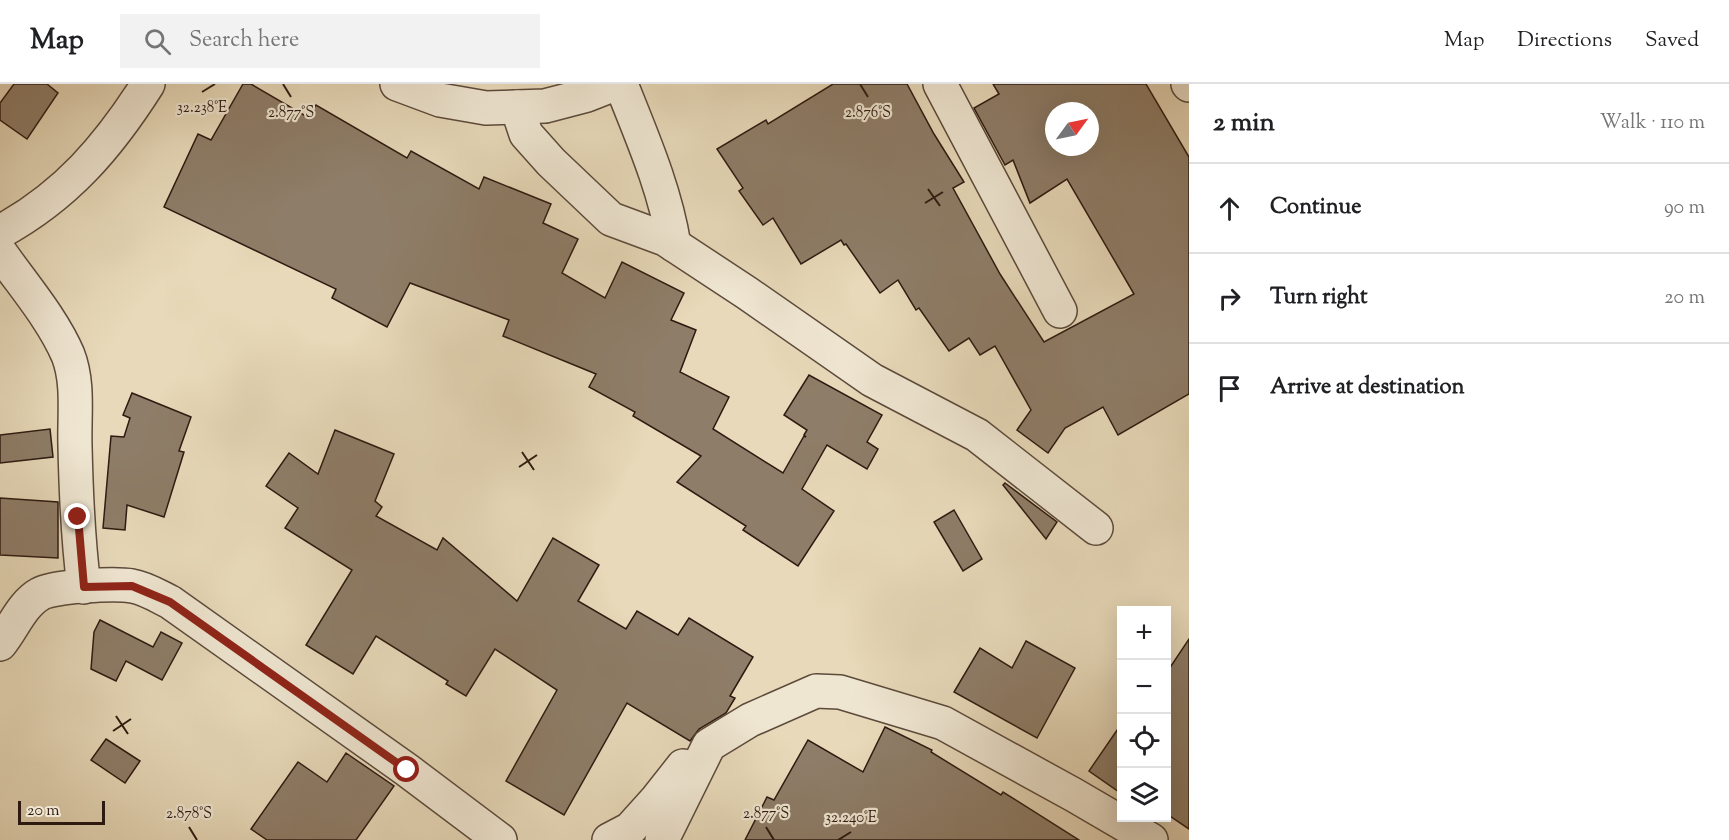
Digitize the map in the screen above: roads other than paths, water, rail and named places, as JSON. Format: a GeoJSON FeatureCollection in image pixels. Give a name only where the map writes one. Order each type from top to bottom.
{"type":"FeatureCollection","features":[{"type":"Feature","properties":{"kind":"street"},"geometry":{"type":"LineString","coordinates":[[0,232],[63,189],[87,167],[103,149],[148,84]]}},
{"type":"Feature","properties":{"kind":"street"},"geometry":{"type":"LineString","coordinates":[[397,84],[440,100],[486,108],[545,106],[615,84]]}},
{"type":"Feature","properties":{"kind":"street"},"geometry":{"type":"LineString","coordinates":[[621,84],[660,188],[674,245]]}},
{"type":"Feature","properties":{"kind":"street"},"geometry":{"type":"LineString","coordinates":[[940,84],[1060,312]]}},
{"type":"Feature","properties":{"kind":"street"},"geometry":{"type":"LineString","coordinates":[[517,107],[526,134],[551,162],[610,219],[665,239],[872,380],[977,435],[1096,528]]}},
{"type":"Feature","properties":{"kind":"street"},"geometry":{"type":"LineString","coordinates":[[0,252],[51,325],[68,356],[75,383],[76,477],[84,587]]}},
{"type":"Feature","properties":{"kind":"street"},"geometry":{"type":"LineString","coordinates":[[0,644],[29,603],[40,593],[84,587],[132,586],[170,602],[407,770],[500,840]]}},
{"type":"Feature","properties":{"kind":"street"},"geometry":{"type":"LineString","coordinates":[[609,840],[630,829],[657,799],[675,774],[709,745],[750,720],[816,691],[840,692],[943,723],[1151,840]]}},
{"type":"Feature","properties":{"kind":"street"},"geometry":{"type":"LineString","coordinates":[[662,840],[709,745]]}}]}
